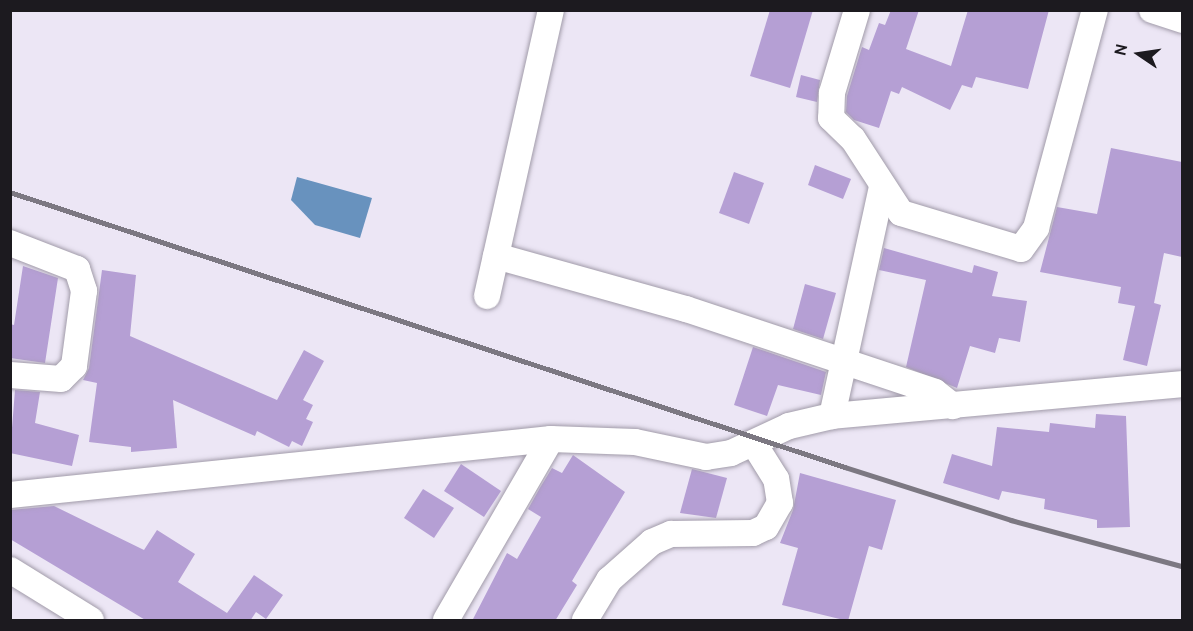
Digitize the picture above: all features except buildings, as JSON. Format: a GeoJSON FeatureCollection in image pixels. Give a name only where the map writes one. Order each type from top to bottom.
{"type":"FeatureCollection","features":[{"type":"Feature","properties":{"kind":"street"},"geometry":{"type":"LineString","coordinates":[[488,296],[551,10]]}},
{"type":"Feature","properties":{"kind":"street"},"geometry":{"type":"LineString","coordinates":[[857,10],[829,115],[853,139],[882,187],[902,213],[913,219],[1021,249],[1036,228],[1095,10]]}},
{"type":"Feature","properties":{"kind":"street"},"geometry":{"type":"LineString","coordinates":[[1152,10],[1182,21]]}},
{"type":"Feature","properties":{"kind":"street"},"geometry":{"type":"LineString","coordinates":[[832,416],[882,187]]}},
{"type":"Feature","properties":{"kind":"street"},"geometry":{"type":"LineString","coordinates":[[10,243],[77,269],[84,291],[74,366],[60,379],[10,375]]}},
{"type":"Feature","properties":{"kind":"street"},"geometry":{"type":"LineString","coordinates":[[496,256],[686,309],[934,392],[953,406]]}},
{"type":"Feature","properties":{"kind":"street"},"geometry":{"type":"LineString","coordinates":[[10,495],[551,439],[635,442],[706,457],[755,445],[789,426],[832,416],[1182,384]]}},
{"type":"Feature","properties":{"kind":"street"},"geometry":{"type":"LineString","coordinates":[[446,621],[551,439]]}},
{"type":"Feature","properties":{"kind":"street"},"geometry":{"type":"LineString","coordinates":[[585,621],[609,580],[652,542],[671,534],[753,532],[766,527],[780,503],[776,479],[755,445]]}},
{"type":"Feature","properties":{"kind":"street"},"geometry":{"type":"LineString","coordinates":[[10,570],[91,621]]}},
{"type":"Feature","properties":{"kind":"water"},"geometry":{"type":"Polygon","coordinates":[[[297,177],[372,198],[360,238],[315,225],[291,200],[297,177]]]}},
{"type":"Feature","properties":{"kind":"railway"},"geometry":{"type":"LineString","coordinates":[[10,192],[1011,520],[1182,566]]}}]}
